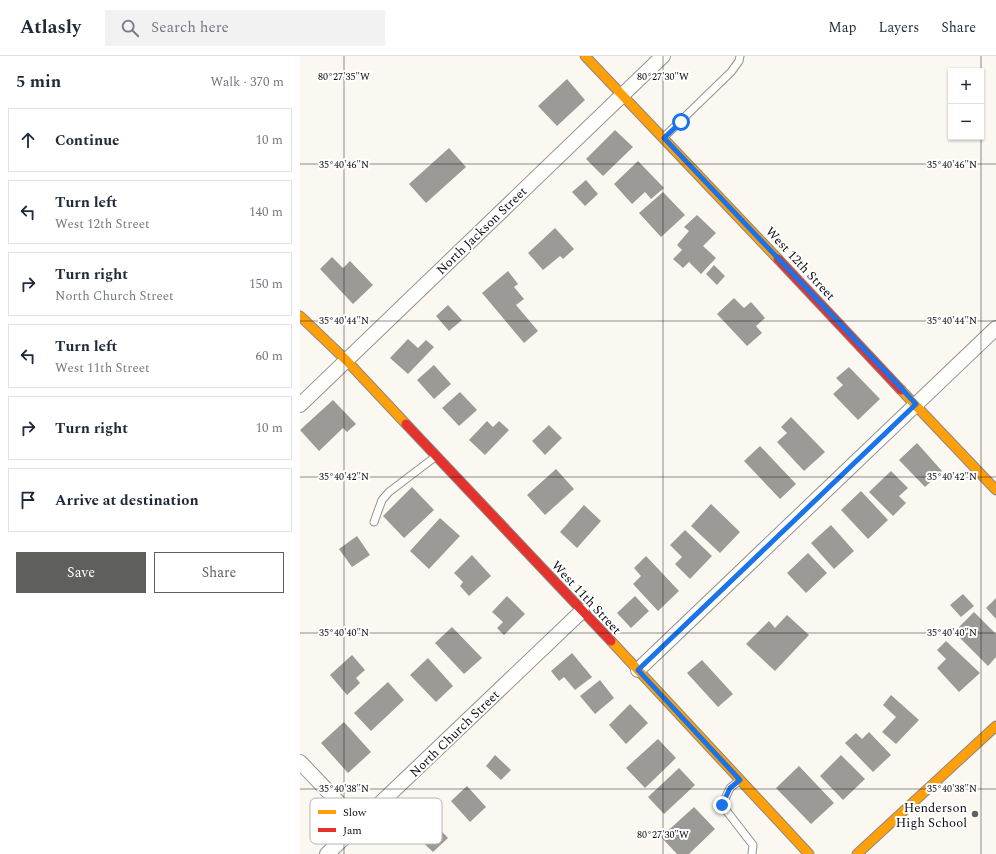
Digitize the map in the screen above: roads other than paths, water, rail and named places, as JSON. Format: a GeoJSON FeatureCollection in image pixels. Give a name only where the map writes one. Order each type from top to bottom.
{"type":"FeatureCollection","features":[{"type":"Feature","properties":{"kind":"street","name":"West 12th Street"},"geometry":{"type":"LineString","coordinates":[[585,56],[996,490]]}},
{"type":"Feature","properties":{"kind":"street","name":"North Jackson Street"},"geometry":{"type":"LineString","coordinates":[[300,405],[663,56]]}},
{"type":"Feature","properties":{"kind":"street","name":"West 11th Street"},"geometry":{"type":"LineString","coordinates":[[300,316],[346,360],[809,854]]}},
{"type":"Feature","properties":{"kind":"street"},"geometry":{"type":"LineString","coordinates":[[638,670],[996,328]]}},
{"type":"Feature","properties":{"kind":"street","name":"North Church Street"},"geometry":{"type":"LineString","coordinates":[[386,798],[582,611]]}},
{"type":"Feature","properties":{"kind":"street"},"geometry":{"type":"LineString","coordinates":[[857,854],[996,726]]}},
{"type":"Feature","properties":{"kind":"street"},"geometry":{"type":"LineString","coordinates":[[300,762],[334,798]]}},
{"type":"Feature","properties":{"kind":"street","name":"North Church Street"},"geometry":{"type":"LineString","coordinates":[[327,854],[338,844]]}},
{"type":"Feature","properties":{"kind":"lane"},"geometry":{"type":"LineString","coordinates":[[664,138],[730,72],[739,61],[740,56]]}},
{"type":"Feature","properties":{"kind":"lane"},"geometry":{"type":"LineString","coordinates":[[374,522],[382,500],[389,492],[436,456]]}},
{"type":"Feature","properties":{"kind":"lane"},"geometry":{"type":"LineString","coordinates":[[740,780],[730,788],[722,805],[753,845],[752,854]]}},
{"type":"Feature","properties":{"kind":"place","name":"Henderson High School"},"geometry":{"type":"Point","coordinates":[975,814]}}]}
